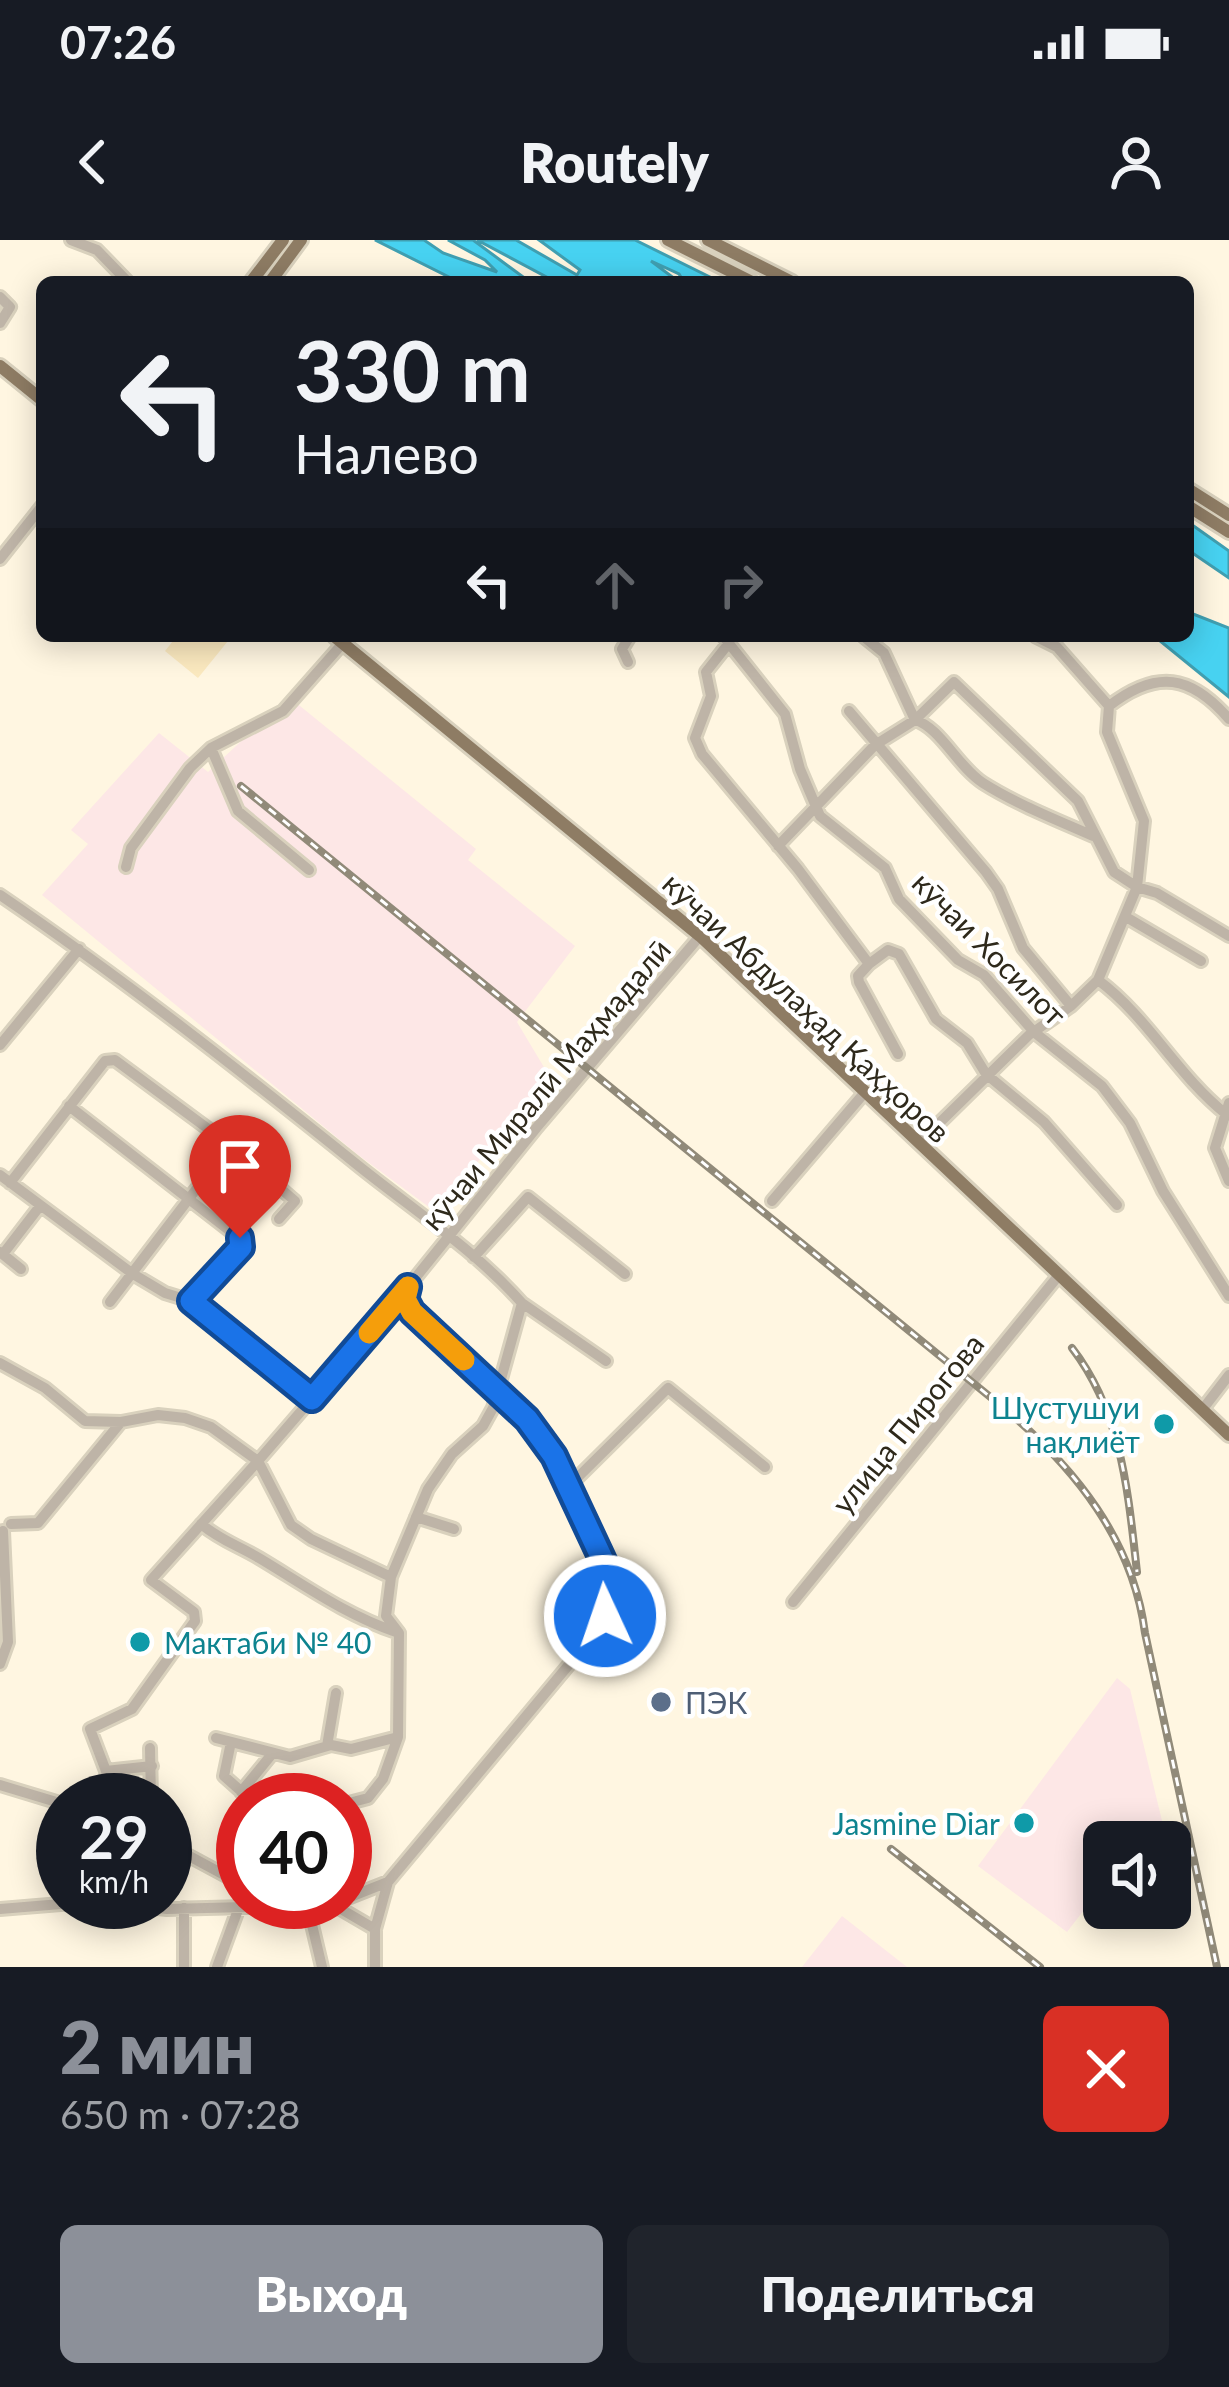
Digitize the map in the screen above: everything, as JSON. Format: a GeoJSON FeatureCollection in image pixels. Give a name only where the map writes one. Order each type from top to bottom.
{"type":"FeatureCollection","features":[{"type":"Feature","properties":{"kind":"main road"},"geometry":{"type":"LineString","coordinates":[[257,276],[285,246],[301,240]]}},
{"type":"Feature","properties":{"kind":"main road"},"geometry":{"type":"LineString","coordinates":[[668,240],[740,276]]}},
{"type":"Feature","properties":{"kind":"main road"},"geometry":{"type":"LineString","coordinates":[[708,240],[780,276]]}},
{"type":"Feature","properties":{"kind":"main road"},"geometry":{"type":"LineString","coordinates":[[272,276],[285,246]]}},
{"type":"Feature","properties":{"kind":"main road"},"geometry":{"type":"LineString","coordinates":[[0,366],[36,395]]}},
{"type":"Feature","properties":{"kind":"main road"},"geometry":{"type":"LineString","coordinates":[[1194,494],[1229,514]]}},
{"type":"Feature","properties":{"kind":"main road"},"geometry":{"type":"LineString","coordinates":[[1194,510],[1229,532]]}},
{"type":"Feature","properties":{"kind":"main road","name":"кӯчаи Абдулаҳад Қаҳҳоров"},"geometry":{"type":"LineString","coordinates":[[340,642],[700,935],[1229,1435]]}},
{"type":"Feature","properties":{"kind":"street"},"geometry":{"type":"LineString","coordinates":[[71,240],[97,250],[122,276]]}},
{"type":"Feature","properties":{"kind":"street"},"geometry":{"type":"LineString","coordinates":[[0,297],[10,307],[0,323]]}},
{"type":"Feature","properties":{"kind":"street"},"geometry":{"type":"LineString","coordinates":[[2,551],[36,513]]}},
{"type":"Feature","properties":{"kind":"street"},"geometry":{"type":"LineString","coordinates":[[126,867],[131,848],[190,768],[211,748],[284,711],[336,642]]}},
{"type":"Feature","properties":{"kind":"street"},"geometry":{"type":"LineString","coordinates":[[626,642],[622,649],[628,662]]}},
{"type":"Feature","properties":{"kind":"street"},"geometry":{"type":"LineString","coordinates":[[725,642],[706,672],[711,696],[695,738],[712,769],[868,964]]}},
{"type":"Feature","properties":{"kind":"street","name":"кӯчаи Хосилот"},"geometry":{"type":"LineString","coordinates":[[728,642],[784,714],[820,816],[885,868],[907,908],[958,960],[989,979],[1034,1032],[1091,1076],[1121,1110],[1163,1191],[1229,1296]]}},
{"type":"Feature","properties":{"kind":"street"},"geometry":{"type":"LineString","coordinates":[[870,642],[884,653]]}},
{"type":"Feature","properties":{"kind":"street"},"geometry":{"type":"LineString","coordinates":[[881,642],[916,719],[929,724],[979,780],[1093,836]]}},
{"type":"Feature","properties":{"kind":"street"},"geometry":{"type":"LineString","coordinates":[[920,1142],[986,1074],[1097,980],[1137,887],[1144,821],[1107,732],[1109,706],[1057,646],[1048,642]]}},
{"type":"Feature","properties":{"kind":"street"},"geometry":{"type":"LineString","coordinates":[[1109,706],[1150,685],[1179,680],[1195,687],[1229,719]]}},
{"type":"Feature","properties":{"kind":"street"},"geometry":{"type":"LineString","coordinates":[[778,846],[875,745],[916,719],[954,682],[1086,810],[1093,836],[1114,872],[1229,937]]}},
{"type":"Feature","properties":{"kind":"street"},"geometry":{"type":"LineString","coordinates":[[848,711],[986,872],[1023,948],[1071,1006]]}},
{"type":"Feature","properties":{"kind":"street"},"geometry":{"type":"LineString","coordinates":[[211,748],[238,811],[309,870]]}},
{"type":"Feature","properties":{"kind":"street"},"geometry":{"type":"LineString","coordinates":[[1,898],[79,949],[225,1058],[474,1257],[522,1304],[606,1361]]}},
{"type":"Feature","properties":{"kind":"street"},"geometry":{"type":"LineString","coordinates":[[1126,917],[1201,961]]}},
{"type":"Feature","properties":{"kind":"street","name":"кӯчаи Миралӣ Маҳмадалӣ"},"geometry":{"type":"LineString","coordinates":[[106,1771],[89,1732],[132,1709],[195,1622],[194,1612],[151,1580],[408,1287],[700,935]]}},
{"type":"Feature","properties":{"kind":"street"},"geometry":{"type":"LineString","coordinates":[[0,1045],[79,949]]}},
{"type":"Feature","properties":{"kind":"street"},"geometry":{"type":"LineString","coordinates":[[898,1054],[858,976],[888,950],[899,954],[936,1019],[967,1043],[986,1074],[1044,1122],[1117,1205]]}},
{"type":"Feature","properties":{"kind":"street"},"geometry":{"type":"LineString","coordinates":[[1097,980],[1124,999],[1204,1097],[1227,1109],[1215,1148],[1229,1181]]}},
{"type":"Feature","properties":{"kind":"street"},"geometry":{"type":"LineString","coordinates":[[279,1220],[295,1201],[230,1145],[115,1060],[105,1061],[5,1179],[133,1274],[165,1293],[191,1301],[312,1399]]}},
{"type":"Feature","properties":{"kind":"street"},"geometry":{"type":"LineString","coordinates":[[772,1201],[866,1091]]}},
{"type":"Feature","properties":{"kind":"street"},"geometry":{"type":"LineString","coordinates":[[69,1106],[243,1244],[191,1301]]}},
{"type":"Feature","properties":{"kind":"street"},"geometry":{"type":"LineString","coordinates":[[110,1302],[230,1145]]}},
{"type":"Feature","properties":{"kind":"street"},"geometry":{"type":"LineString","coordinates":[[474,1257],[528,1198],[625,1274]]}},
{"type":"Feature","properties":{"kind":"street"},"geometry":{"type":"LineString","coordinates":[[21,1269],[2,1253],[40,1206]]}},
{"type":"Feature","properties":{"kind":"street","name":"улица Пирогова"},"geometry":{"type":"LineString","coordinates":[[793,1602],[1059,1275]]}},
{"type":"Feature","properties":{"kind":"street"},"geometry":{"type":"LineString","coordinates":[[376,1967],[375,1929],[388,1882],[605,1616],[610,1590],[606,1567],[554,1456],[527,1419],[412,1312],[405,1299],[408,1287]]}},
{"type":"Feature","properties":{"kind":"street"},"geometry":{"type":"LineString","coordinates":[[372,1793],[383,1779],[398,1737],[399,1633],[386,1616],[391,1577],[428,1489],[452,1454],[483,1426],[498,1393],[522,1304]]}},
{"type":"Feature","properties":{"kind":"street"},"geometry":{"type":"LineString","coordinates":[[0,1363],[45,1388],[85,1421],[122,1422],[158,1415],[211,1427],[258,1461],[291,1525],[391,1577]]}},
{"type":"Feature","properties":{"kind":"street"},"geometry":{"type":"LineString","coordinates":[[1202,1410],[1229,1375]]}},
{"type":"Feature","properties":{"kind":"street"},"geometry":{"type":"LineString","coordinates":[[569,1486],[668,1388],[765,1467]]}},
{"type":"Feature","properties":{"kind":"street"},"geometry":{"type":"LineString","coordinates":[[0,1664],[8,1642],[7,1527],[38,1523],[122,1422]]}},
{"type":"Feature","properties":{"kind":"street"},"geometry":{"type":"LineString","coordinates":[[416,1517],[454,1529]]}},
{"type":"Feature","properties":{"kind":"street"},"geometry":{"type":"LineString","coordinates":[[202,1524],[226,1544],[257,1557],[352,1616],[399,1633]]}},
{"type":"Feature","properties":{"kind":"street"},"geometry":{"type":"LineString","coordinates":[[327,1746],[336,1693]]}},
{"type":"Feature","properties":{"kind":"street"},"geometry":{"type":"LineString","coordinates":[[216,1738],[297,1756],[327,1746],[351,1749],[398,1737]]}},
{"type":"Feature","properties":{"kind":"street"},"geometry":{"type":"LineString","coordinates":[[225,1773],[231,1742]]}},
{"type":"Feature","properties":{"kind":"street"},"geometry":{"type":"LineString","coordinates":[[150,1748],[152,1773]]}},
{"type":"Feature","properties":{"kind":"street"},"geometry":{"type":"LineString","coordinates":[[260,1773],[272,1754]]}},
{"type":"Feature","properties":{"kind":"street"},"geometry":{"type":"LineString","coordinates":[[106,1771],[152,1766]]}},
{"type":"Feature","properties":{"kind":"street"},"geometry":{"type":"LineString","coordinates":[[0,1785],[36,1796]]}},
{"type":"Feature","properties":{"kind":"street"},"geometry":{"type":"LineString","coordinates":[[372,1887],[388,1882]]}},
{"type":"Feature","properties":{"kind":"street"},"geometry":{"type":"LineString","coordinates":[[0,1909],[36,1906]]}},
{"type":"Feature","properties":{"kind":"street"},"geometry":{"type":"LineString","coordinates":[[184,1929],[184,1967]]}},
{"type":"Feature","properties":{"kind":"street"},"geometry":{"type":"LineString","coordinates":[[217,1967],[231,1929]]}},
{"type":"Feature","properties":{"kind":"street"},"geometry":{"type":"LineString","coordinates":[[313,1929],[322,1967]]}},
{"type":"Feature","properties":{"kind":"shaded area"},"geometry":{"type":"Polygon","coordinates":[[[172,642],[227,642],[198,678],[165,651],[172,642]]]}},
{"type":"Feature","properties":{"kind":"shaded area"},"geometry":{"type":"Polygon","coordinates":[[[289,697],[476,849],[468,860],[575,946],[517,1022],[548,1074],[437,1213],[357,1154],[42,895],[88,844],[71,830],[159,733],[208,772],[289,697]]]}},
{"type":"Feature","properties":{"kind":"shaded area"},"geometry":{"type":"Polygon","coordinates":[[[1117,1678],[1130,1689],[1162,1821],[1083,1821],[1083,1911],[1067,1932],[978,1866],[1117,1678]]]}},
{"type":"Feature","properties":{"kind":"shaded area"},"geometry":{"type":"Polygon","coordinates":[[[842,1916],[907,1967],[802,1967],[842,1916]]]}},
{"type":"Feature","properties":{"kind":"water"},"geometry":{"type":"Polygon","coordinates":[[[375,240],[424,240],[443,253],[497,272],[448,240],[473,240],[522,276],[447,276],[375,240]]]}},
{"type":"Feature","properties":{"kind":"water"},"geometry":{"type":"Polygon","coordinates":[[[477,240],[516,240],[577,275],[580,270],[539,240],[635,240],[708,276],[680,276],[651,261],[671,276],[545,276],[477,240]]]}},
{"type":"Feature","properties":{"kind":"water"},"geometry":{"type":"Polygon","coordinates":[[[1194,526],[1229,551],[1229,578],[1194,554],[1194,526]]]}},
{"type":"Feature","properties":{"kind":"water"},"geometry":{"type":"Polygon","coordinates":[[[1194,614],[1229,628],[1229,697],[1161,642],[1194,642],[1194,614]]]}},
{"type":"Feature","properties":{"kind":"railway"},"geometry":{"type":"LineString","coordinates":[[241,786],[1005,1409],[1077,1481],[1114,1537],[1138,1599],[1217,1967]]}},
{"type":"Feature","properties":{"kind":"railway"},"geometry":{"type":"LineString","coordinates":[[1072,1348],[1089,1373],[1112,1426],[1126,1483],[1137,1572]]}},
{"type":"Feature","properties":{"kind":"railway"},"geometry":{"type":"LineString","coordinates":[[891,1849],[1040,1967]]}},
{"type":"Feature","properties":{"kind":"slow traffic"},"geometry":{"type":"LineString","coordinates":[[369,1333],[408,1287],[405,1299],[412,1312],[464,1360]]}},
{"type":"Feature","properties":{"kind":"place","name":"Шустушуи нақлиёт"},"geometry":{"type":"Point","coordinates":[1164,1424]}},
{"type":"Feature","properties":{"kind":"place","name":"Мактаби № 40"},"geometry":{"type":"Point","coordinates":[140,1642]}},
{"type":"Feature","properties":{"kind":"place","name":"ПЭК"},"geometry":{"type":"Point","coordinates":[661,1702]}},
{"type":"Feature","properties":{"kind":"place","name":"Jasmine Diar"},"geometry":{"type":"Point","coordinates":[1024,1823]}},
{"type":"Feature","properties":{"kind":"route"},"geometry":{"type":"LineString","coordinates":[[240,1238],[241,1247],[191,1301],[312,1399],[408,1287],[405,1299],[412,1312],[527,1419],[554,1456],[606,1567],[610,1590],[605,1616]]}}]}
